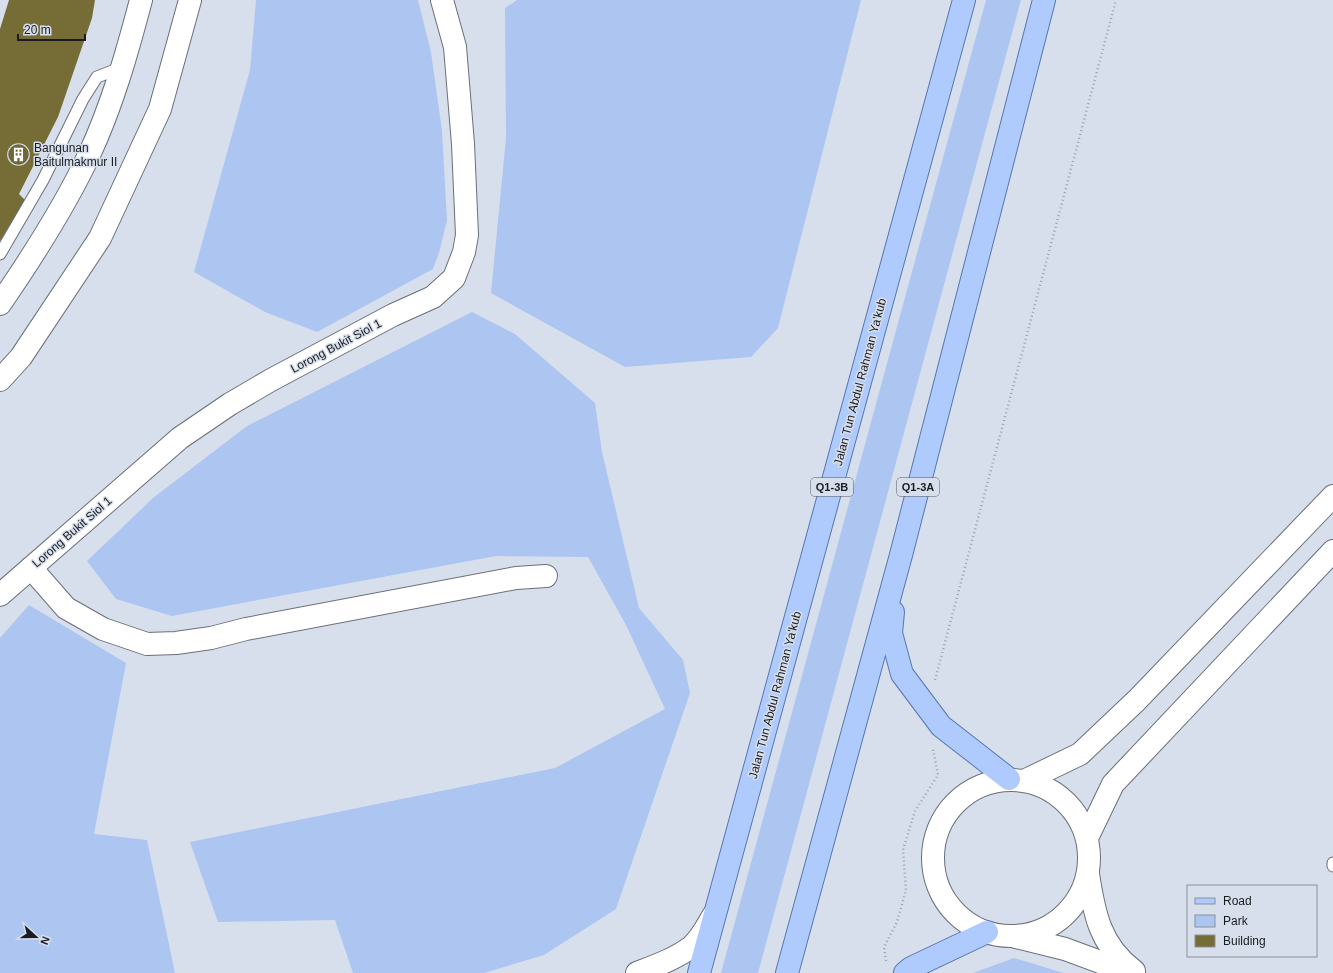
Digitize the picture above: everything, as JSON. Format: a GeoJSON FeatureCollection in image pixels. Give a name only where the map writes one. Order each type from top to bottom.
{"type":"FeatureCollection","features":[{"type":"Feature","properties":{"kind":"main road","name":"Jalan Tun Abdul Rahman Ya'kub"},"geometry":{"type":"LineString","coordinates":[[699,973],[718,908],[964,0]]}},
{"type":"Feature","properties":{"kind":"main road","name":"Q1-3A"},"geometry":{"type":"LineString","coordinates":[[787,973],[901,555],[1044,0]]}},
{"type":"Feature","properties":{"kind":"main road"},"geometry":{"type":"LineString","coordinates":[[901,555],[891,633],[902,674],[941,726],[1017,780]]}},
{"type":"Feature","properties":{"kind":"main road"},"geometry":{"type":"LineString","coordinates":[[896,970],[911,968],[987,932]]}},
{"type":"Feature","properties":{"kind":"street"},"geometry":{"type":"LineString","coordinates":[[0,304],[44,239],[89,155],[124,67],[141,0]]}},
{"type":"Feature","properties":{"kind":"street"},"geometry":{"type":"LineString","coordinates":[[0,380],[21,357],[100,238],[160,109],[190,0]]}},
{"type":"Feature","properties":{"kind":"street","name":"Lorong Bukit Siol 1"},"geometry":{"type":"LineString","coordinates":[[0,595],[180,438],[230,404],[271,380],[393,315],[432,297],[454,278],[464,252],[467,236],[463,144],[455,47],[442,0]]}},
{"type":"Feature","properties":{"kind":"street"},"geometry":{"type":"LineString","coordinates":[[1130,973],[1065,949],[1011,936],[987,932],[965,922],[948,905],[937,883],[933,859],[936,835],[947,813],[964,795],[985,784],[1017,780],[1080,754],[1137,700],[1333,496]]}},
{"type":"Feature","properties":{"kind":"street"},"geometry":{"type":"LineString","coordinates":[[1087,838],[1113,784],[1333,551]]}},
{"type":"Feature","properties":{"kind":"street"},"geometry":{"type":"LineString","coordinates":[[31,568],[66,608],[103,629],[147,644],[176,643],[211,638],[246,629],[516,578],[546,576]]}},
{"type":"Feature","properties":{"kind":"street"},"geometry":{"type":"LineString","coordinates":[[1017,780],[1046,788],[1065,800],[1079,818],[1087,838],[1089,861],[1088,872],[1095,914],[1107,941],[1119,960],[1136,973]]}},
{"type":"Feature","properties":{"kind":"street"},"geometry":{"type":"LineString","coordinates":[[1011,936],[1037,932],[1060,918],[1078,898],[1088,872]]}},
{"type":"Feature","properties":{"kind":"street"},"geometry":{"type":"LineString","coordinates":[[637,973],[668,960],[692,946],[703,934],[718,908]]}},
{"type":"Feature","properties":{"kind":"lane"},"geometry":{"type":"LineString","coordinates":[[0,254],[43,180],[83,99],[97,77],[124,67]]}},
{"type":"Feature","properties":{"kind":"path"},"geometry":{"type":"LineString","coordinates":[[928,708],[1116,0]]}},
{"type":"Feature","properties":{"kind":"path"},"geometry":{"type":"LineString","coordinates":[[896,970],[884,947],[897,922],[906,890],[903,850],[915,811],[938,775],[933,747]]}},
{"type":"Feature","properties":{"kind":"green space"},"geometry":{"type":"Polygon","coordinates":[[[256,0],[418,0],[431,52],[442,131],[447,220],[439,253],[433,269],[317,332],[265,312],[194,272],[250,70],[256,0]]]}},
{"type":"Feature","properties":{"kind":"green space"},"geometry":{"type":"Polygon","coordinates":[[[517,0],[861,0],[778,328],[751,357],[625,367],[491,293],[506,138],[505,8],[517,0]]]}},
{"type":"Feature","properties":{"kind":"green space"},"geometry":{"type":"Polygon","coordinates":[[[986,0],[1021,0],[758,973],[721,973],[986,0]]]}},
{"type":"Feature","properties":{"kind":"green space"},"geometry":{"type":"Polygon","coordinates":[[[472,312],[515,334],[595,403],[602,452],[639,608],[683,660],[690,693],[616,909],[544,955],[484,973],[353,973],[335,920],[218,922],[190,842],[555,768],[665,709],[626,625],[588,557],[496,556],[172,616],[116,599],[87,561],[153,498],[247,426],[472,312]]]}},
{"type":"Feature","properties":{"kind":"green space"},"geometry":{"type":"Polygon","coordinates":[[[29,605],[126,663],[94,834],[147,840],[175,973],[0,973],[0,638],[29,605]]]}},
{"type":"Feature","properties":{"kind":"green space"},"geometry":{"type":"Polygon","coordinates":[[[1014,958],[1064,973],[973,973],[1014,958]]]}},
{"type":"Feature","properties":{"kind":"building","name":"Bangunan Baitulmakmur II"},"geometry":{"type":"Polygon","coordinates":[[[9,0],[95,0],[92,18],[58,117],[19,194],[25,200],[0,241],[0,29],[9,0]]]}},
{"type":"Feature","properties":{"kind":"place","name":"Bangunan Baitulmakmur II"},"geometry":{"type":"Point","coordinates":[19,155]}}]}
